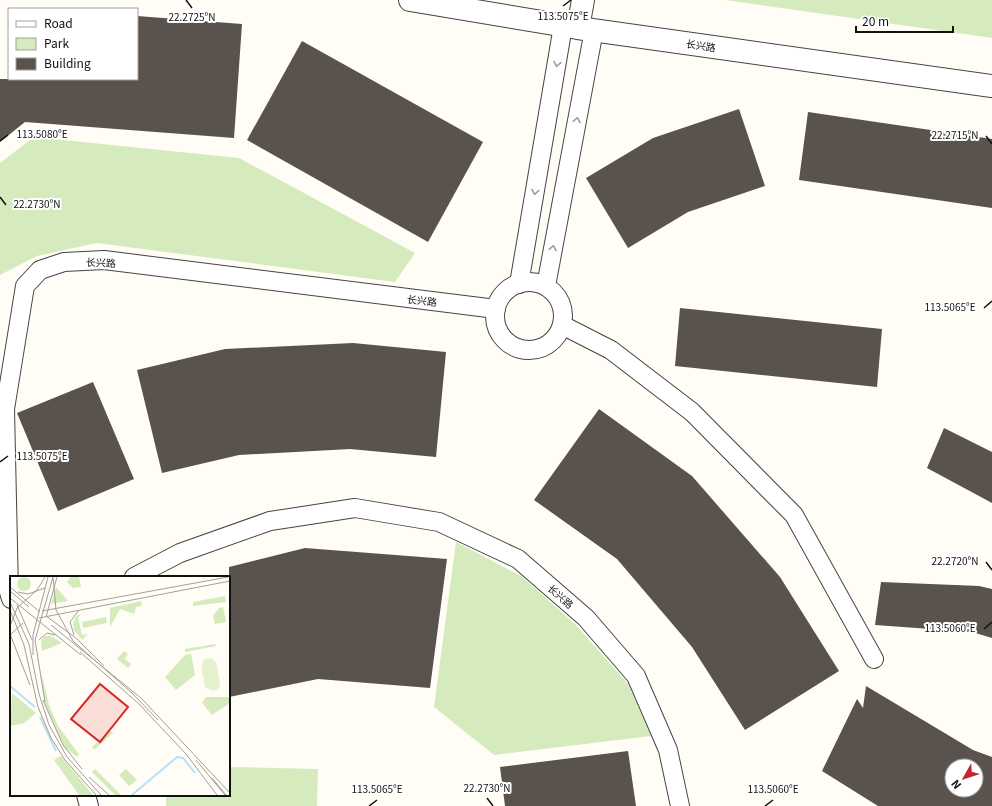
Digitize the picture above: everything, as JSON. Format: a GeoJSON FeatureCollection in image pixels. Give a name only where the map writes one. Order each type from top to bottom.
{"type":"FeatureCollection","features":[{"type":"Feature","properties":{"kind":"street","name":"长兴路"},"geometry":{"type":"LineString","coordinates":[[410,0],[578,28],[992,86]]}},
{"type":"Feature","properties":{"kind":"street"},"geometry":{"type":"LineString","coordinates":[[578,28],[583,0]]}},
{"type":"Feature","properties":{"kind":"lane"},"geometry":{"type":"LineString","coordinates":[[519,284],[578,28]]}},
{"type":"Feature","properties":{"kind":"lane"},"geometry":{"type":"LineString","coordinates":[[546,286],[578,28]]}},
{"type":"Feature","properties":{"kind":"lane","name":"长兴路"},"geometry":{"type":"LineString","coordinates":[[10,596],[5,409],[25,286],[40,270],[64,262],[104,260],[496,309]]}},
{"type":"Feature","properties":{"kind":"lane"},"geometry":{"type":"LineString","coordinates":[[525,282],[546,286],[554,293],[560,302],[563,313],[562,325],[557,336],[549,344],[538,349],[526,350],[515,347],[505,340],[499,330],[496,320],[496,309],[500,299],[506,291],[525,282]]}},
{"type":"Feature","properties":{"kind":"lane"},"geometry":{"type":"LineString","coordinates":[[562,325],[611,350],[692,412],[794,516],[874,659]]}},
{"type":"Feature","properties":{"kind":"lane","name":"长兴路"},"geometry":{"type":"LineString","coordinates":[[136,576],[180,553],[270,522],[355,508],[439,522],[518,559],[586,618],[636,676],[668,750],[680,806]]}},
{"type":"Feature","properties":{"kind":"lane"},"geometry":{"type":"LineString","coordinates":[[86,796],[89,806]]}},
{"type":"Feature","properties":{"kind":"green space"},"geometry":{"type":"Polygon","coordinates":[[[725,0],[992,0],[992,38],[725,0]]]}},
{"type":"Feature","properties":{"kind":"green space"},"geometry":{"type":"Polygon","coordinates":[[[34,137],[239,158],[415,253],[395,282],[97,243],[37,256],[0,275],[0,163],[34,137]]]}},
{"type":"Feature","properties":{"kind":"green space"},"geometry":{"type":"Polygon","coordinates":[[[456,542],[521,576],[575,624],[628,684],[651,736],[494,755],[434,707],[456,542]]]}},
{"type":"Feature","properties":{"kind":"green space"},"geometry":{"type":"Polygon","coordinates":[[[230,767],[318,769],[317,806],[166,806],[166,796],[230,796],[230,767]]]}},
{"type":"Feature","properties":{"kind":"building"},"geometry":{"type":"Polygon","coordinates":[[[138,16],[242,24],[234,138],[25,122],[0,142],[0,79],[138,80],[138,16]]]}},
{"type":"Feature","properties":{"kind":"building"},"geometry":{"type":"Polygon","coordinates":[[[302,41],[483,142],[428,242],[247,140],[302,41]]]}},
{"type":"Feature","properties":{"kind":"building"},"geometry":{"type":"Polygon","coordinates":[[[739,109],[765,186],[688,212],[628,248],[586,178],[653,138],[739,109]]]}},
{"type":"Feature","properties":{"kind":"building"},"geometry":{"type":"Polygon","coordinates":[[[808,112],[992,139],[992,208],[799,180],[808,112]]]}},
{"type":"Feature","properties":{"kind":"building"},"geometry":{"type":"Polygon","coordinates":[[[680,308],[882,329],[877,387],[675,366],[680,308]]]}},
{"type":"Feature","properties":{"kind":"building"},"geometry":{"type":"Polygon","coordinates":[[[353,343],[446,352],[436,457],[350,449],[239,455],[162,473],[137,370],[225,349],[353,343]]]}},
{"type":"Feature","properties":{"kind":"building"},"geometry":{"type":"Polygon","coordinates":[[[93,382],[134,479],[58,511],[17,413],[93,382]]]}},
{"type":"Feature","properties":{"kind":"building"},"geometry":{"type":"Polygon","coordinates":[[[599,409],[692,476],[780,577],[839,671],[745,730],[692,647],[617,559],[534,500],[599,409]]]}},
{"type":"Feature","properties":{"kind":"building"},"geometry":{"type":"Polygon","coordinates":[[[944,428],[992,452],[992,503],[927,468],[944,428]]]}},
{"type":"Feature","properties":{"kind":"building"},"geometry":{"type":"Polygon","coordinates":[[[305,548],[447,559],[430,688],[318,679],[230,697],[229,567],[305,548]]]}},
{"type":"Feature","properties":{"kind":"building"},"geometry":{"type":"Polygon","coordinates":[[[881,582],[979,586],[992,589],[992,638],[972,632],[875,625],[881,582]]]}},
{"type":"Feature","properties":{"kind":"building"},"geometry":{"type":"Polygon","coordinates":[[[866,686],[973,750],[992,757],[992,806],[878,806],[822,771],[857,699],[863,708],[866,686]]]}},
{"type":"Feature","properties":{"kind":"building"},"geometry":{"type":"Polygon","coordinates":[[[628,751],[636,806],[505,806],[500,767],[628,751]]]}}]}
